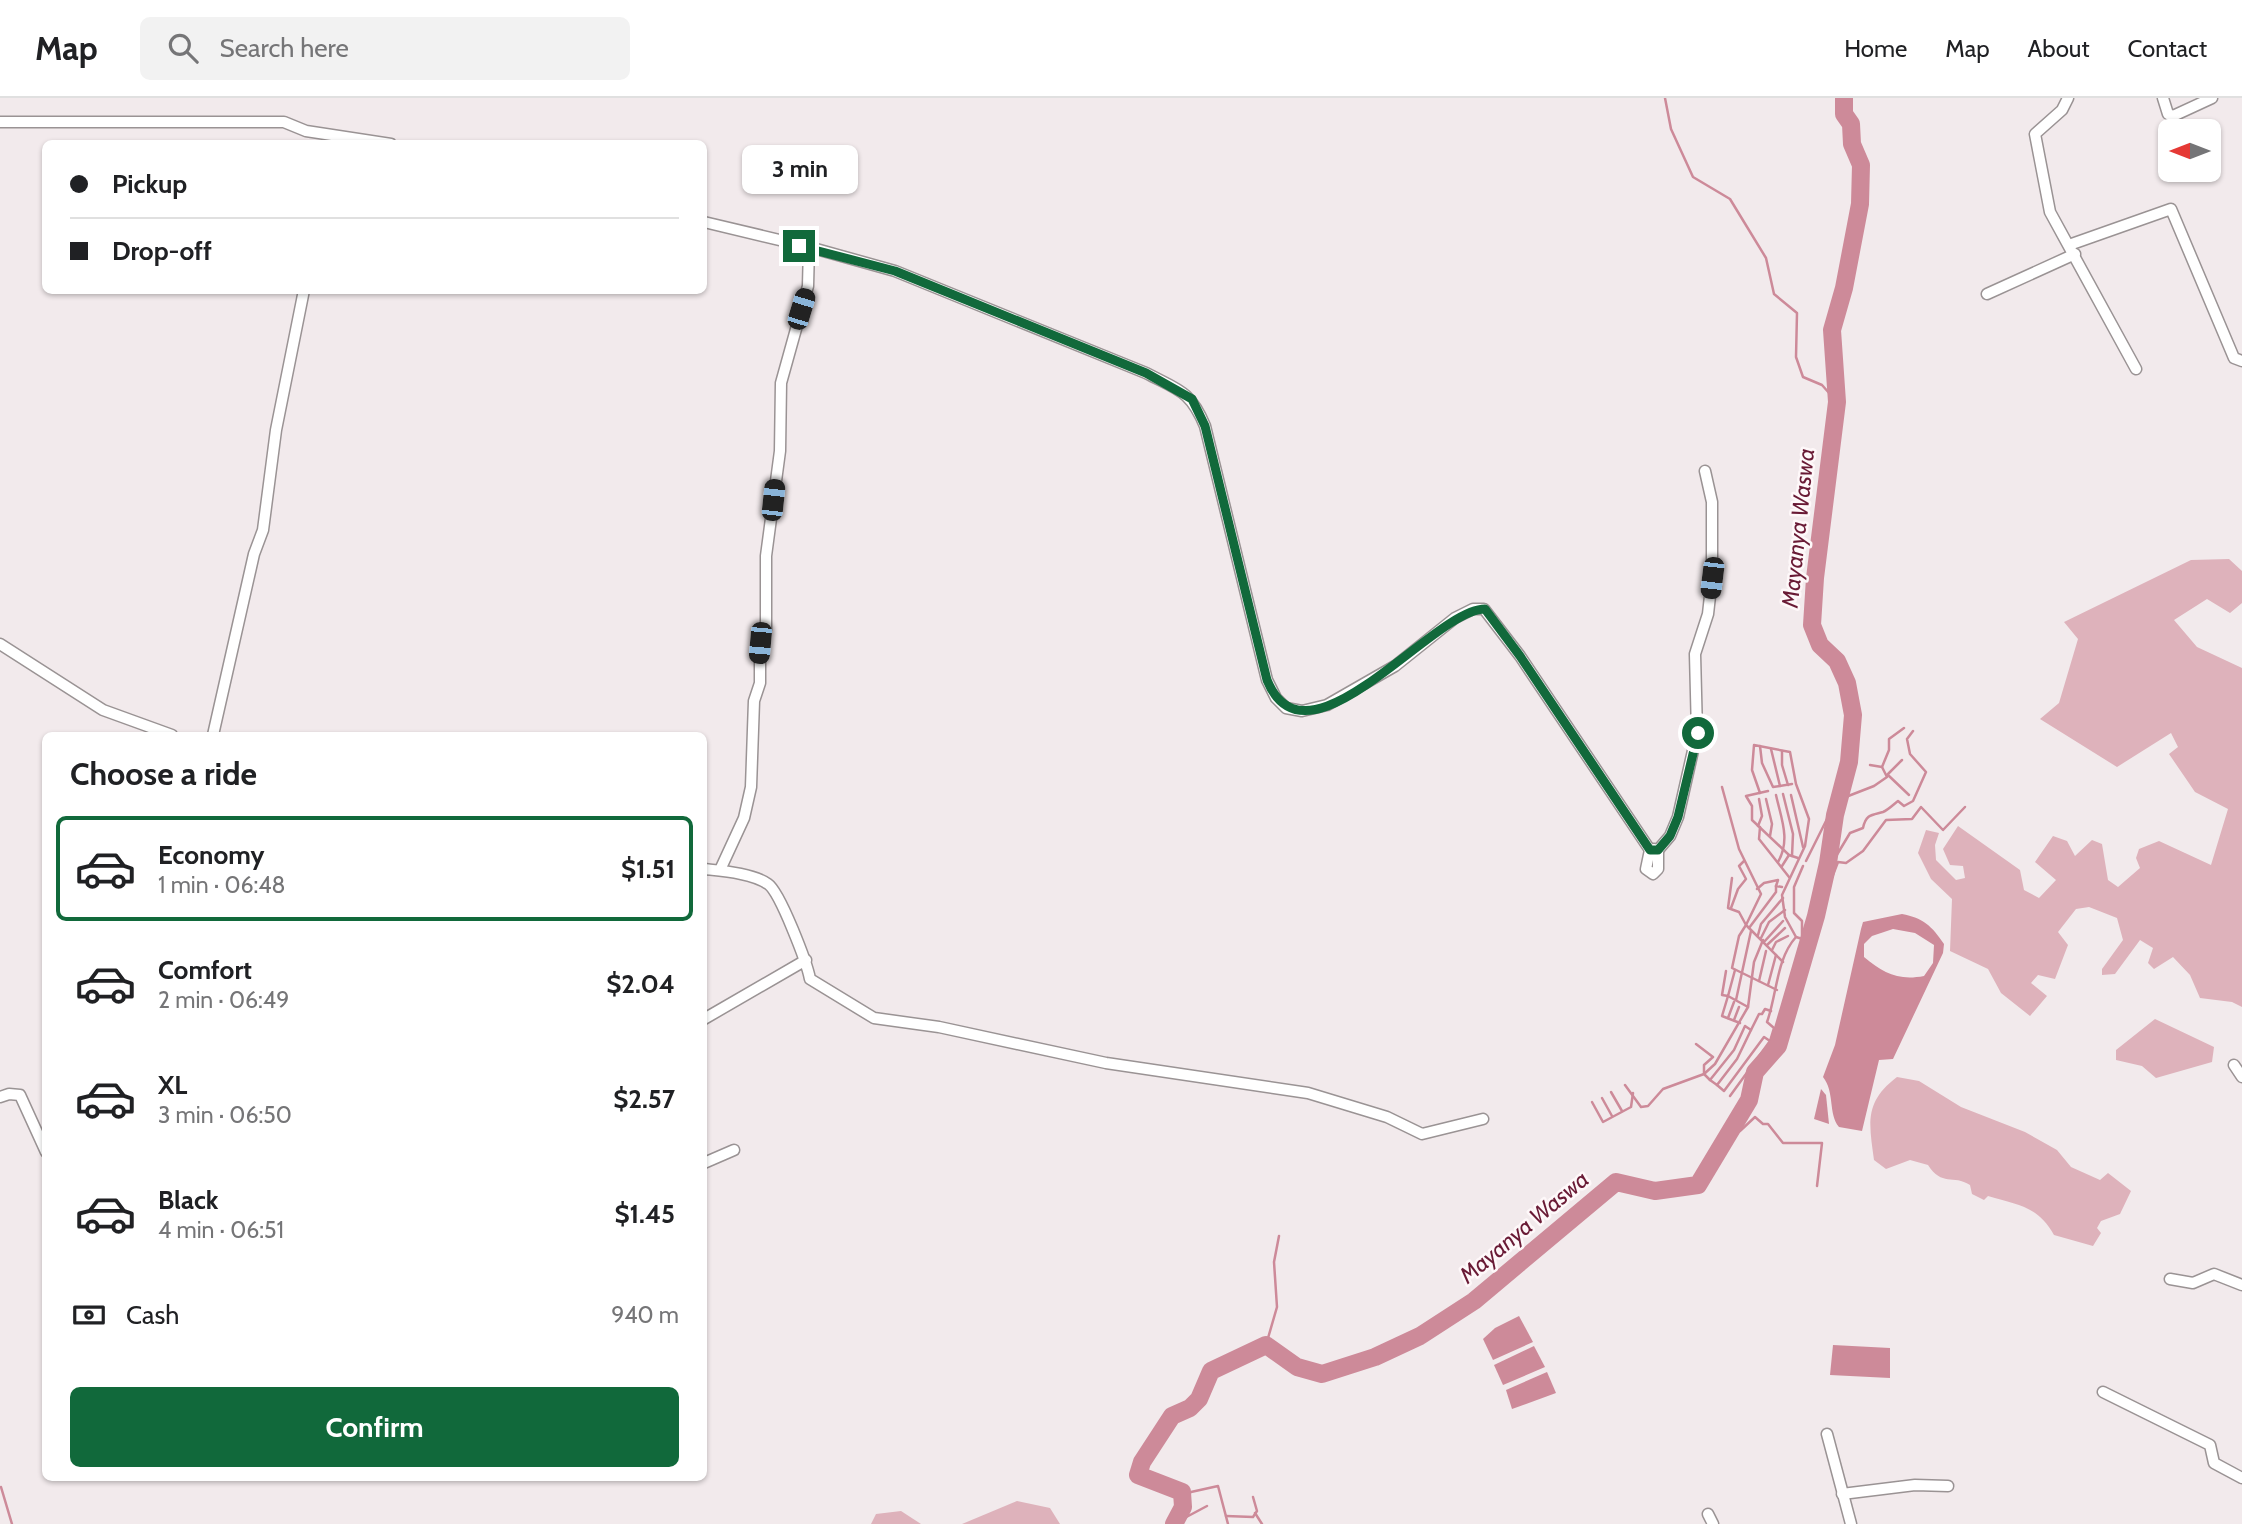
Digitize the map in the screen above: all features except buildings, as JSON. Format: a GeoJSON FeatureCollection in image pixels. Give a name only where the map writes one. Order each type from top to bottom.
{"type":"FeatureCollection","features":[{"type":"Feature","properties":{"kind":"street"},"geometry":{"type":"LineString","coordinates":[[2068,98],[2062,110],[2035,134],[2050,212],[2136,369]]}},
{"type":"Feature","properties":{"kind":"street"},"geometry":{"type":"LineString","coordinates":[[2163,98],[2168,114],[2173,116],[2212,98]]}},
{"type":"Feature","properties":{"kind":"street"},"geometry":{"type":"LineString","coordinates":[[0,122],[284,122],[306,131],[339,139]]}},
{"type":"Feature","properties":{"kind":"street"},"geometry":{"type":"LineString","coordinates":[[1987,294],[2072,249],[2171,208],[2234,358],[2242,361]]}},
{"type":"Feature","properties":{"kind":"street"},"geometry":{"type":"LineString","coordinates":[[707,223],[895,271],[1146,373],[1185,394],[1192,399],[1205,426],[1259,651],[1271,691],[1281,704],[1302,711],[1327,705],[1395,666],[1455,618],[1473,609],[1485,609],[1654,850],[1670,836],[1678,817],[1698,733],[1695,654],[1708,614],[1712,578],[1712,502],[1705,471]]}},
{"type":"Feature","properties":{"kind":"street"},"geometry":{"type":"LineString","coordinates":[[720,870],[744,818],[751,787],[754,701],[760,682],[760,643],[766,629],[766,556],[780,451],[781,383],[808,286],[809,247]]}},
{"type":"Feature","properties":{"kind":"street"},"geometry":{"type":"LineString","coordinates":[[215,732],[254,554],[263,530],[276,430],[303,294]]}},
{"type":"Feature","properties":{"kind":"street"},"geometry":{"type":"LineString","coordinates":[[0,644],[103,710],[164,732]]}},
{"type":"Feature","properties":{"kind":"street"},"geometry":{"type":"LineString","coordinates":[[707,869],[720,870],[767,883],[776,892],[806,960],[810,979],[874,1018],[939,1027],[1106,1063],[1308,1093],[1387,1117],[1422,1134],[1483,1118]]}},
{"type":"Feature","properties":{"kind":"street"},"geometry":{"type":"LineString","coordinates":[[707,1017],[806,960]]}},
{"type":"Feature","properties":{"kind":"street"},"geometry":{"type":"LineString","coordinates":[[2234,1065],[2242,1077]]}},
{"type":"Feature","properties":{"kind":"street"},"geometry":{"type":"LineString","coordinates":[[0,1097],[20,1095],[42,1143]]}},
{"type":"Feature","properties":{"kind":"street"},"geometry":{"type":"LineString","coordinates":[[707,1162],[734,1150]]}},
{"type":"Feature","properties":{"kind":"street"},"geometry":{"type":"LineString","coordinates":[[2170,1279],[2193,1283],[2214,1274],[2242,1285]]}},
{"type":"Feature","properties":{"kind":"street"},"geometry":{"type":"LineString","coordinates":[[2104,1392],[2210,1446],[2214,1463],[2242,1478]]}},
{"type":"Feature","properties":{"kind":"street"},"geometry":{"type":"LineString","coordinates":[[1827,1434],[1851,1524]]}},
{"type":"Feature","properties":{"kind":"street"},"geometry":{"type":"LineString","coordinates":[[1842,1494],[1915,1485],[1948,1486]]}},
{"type":"Feature","properties":{"kind":"street"},"geometry":{"type":"LineString","coordinates":[[1709,1514],[1713,1524]]}},
{"type":"Feature","properties":{"kind":"shaded area"},"geometry":{"type":"Polygon","coordinates":[[[2229,559],[2242,571],[2242,603],[2230,613],[2207,599],[2174,620],[2197,647],[2242,668],[2242,1007],[2232,1002],[2200,998],[2190,975],[2173,957],[2154,969],[2148,963],[2153,948],[2140,940],[2115,974],[2102,975],[2102,969],[2123,940],[2117,918],[2089,907],[2076,909],[2058,932],[2068,945],[2055,979],[2038,975],[2031,983],[2047,996],[2030,1016],[2001,993],[1988,969],[1950,951],[1952,899],[1931,879],[1918,853],[1926,830],[1939,833],[1935,845],[1936,860],[1956,880],[1965,878],[1963,866],[1950,865],[1943,849],[1958,826],[2020,870],[2024,890],[2039,898],[2056,880],[2035,862],[2053,836],[2067,841],[2075,856],[2092,840],[2102,844],[2108,880],[2118,887],[2140,868],[2136,858],[2139,849],[2159,841],[2211,865],[2228,809],[2195,792],[2169,754],[2178,747],[2171,733],[2117,767],[2040,719],[2059,703],[2078,639],[2064,622],[2191,560],[2229,559]]]}},
{"type":"Feature","properties":{"kind":"shaded area"},"geometry":{"type":"Polygon","coordinates":[[[1902,914],[1926,924],[1944,944],[1943,953],[1893,1059],[1879,1060],[1862,1131],[1839,1127],[1823,1077],[1835,1045],[1863,922],[1902,914]],[[1893,929],[1872,936],[1864,944],[1864,957],[1891,974],[1924,976],[1933,963],[1934,945],[1915,933],[1893,929]]]}},
{"type":"Feature","properties":{"kind":"shaded area"},"geometry":{"type":"Polygon","coordinates":[[[2155,1019],[2214,1047],[2212,1062],[2156,1078],[2142,1066],[2116,1060],[2116,1050],[2155,1019]]]}},
{"type":"Feature","properties":{"kind":"shaded area"},"geometry":{"type":"Polygon","coordinates":[[[1897,1077],[1919,1081],[1961,1107],[2025,1132],[2057,1150],[2071,1167],[2100,1180],[2108,1173],[2131,1191],[2120,1214],[2101,1221],[2097,1228],[2101,1233],[2093,1246],[2054,1235],[2034,1212],[1988,1196],[1984,1200],[1972,1194],[1970,1185],[1938,1176],[1928,1165],[1910,1160],[1886,1169],[1874,1160],[1871,1114],[1879,1095],[1897,1077]]]}},
{"type":"Feature","properties":{"kind":"shaded area"},"geometry":{"type":"Polygon","coordinates":[[[1821,1089],[1826,1095],[1829,1124],[1814,1119],[1821,1089]]]}},
{"type":"Feature","properties":{"kind":"shaded area"},"geometry":{"type":"Polygon","coordinates":[[[1519,1316],[1533,1342],[1493,1360],[1483,1339],[1495,1328],[1519,1316]]]}},
{"type":"Feature","properties":{"kind":"shaded area"},"geometry":{"type":"Polygon","coordinates":[[[1833,1345],[1890,1348],[1890,1378],[1830,1375],[1833,1345]]]}},
{"type":"Feature","properties":{"kind":"shaded area"},"geometry":{"type":"Polygon","coordinates":[[[1534,1346],[1545,1367],[1503,1385],[1494,1365],[1534,1346]]]}},
{"type":"Feature","properties":{"kind":"shaded area"},"geometry":{"type":"Polygon","coordinates":[[[1547,1372],[1556,1393],[1512,1409],[1506,1390],[1547,1372]]]}},
{"type":"Feature","properties":{"kind":"shaded area"},"geometry":{"type":"Polygon","coordinates":[[[1017,1501],[1050,1508],[1060,1524],[962,1524],[1017,1501]]]}},
{"type":"Feature","properties":{"kind":"shaded area"},"geometry":{"type":"Polygon","coordinates":[[[901,1511],[921,1524],[871,1524],[876,1514],[901,1511]]]}},
{"type":"Feature","properties":{"kind":"waterway","name":"Mayanya Waswa"},"geometry":{"type":"LineString","coordinates":[[1665,98],[1671,129],[1693,177],[1730,199],[1766,258],[1774,294],[1797,313],[1796,357],[1803,377],[1822,385],[1837,402]]}},
{"type":"Feature","properties":{"kind":"waterway","name":"Mayanya Waswa"},"geometry":{"type":"LineString","coordinates":[[1174,1524],[1183,1507],[1182,1492],[1138,1475],[1142,1462],[1172,1416],[1190,1408],[1199,1399],[1211,1371],[1266,1345],[1297,1367],[1322,1374],[1375,1357],[1420,1336],[1474,1301],[1616,1182],[1655,1191],[1698,1185],[1749,1100],[1755,1072],[1778,1046],[1816,916],[1835,815],[1849,762],[1853,715],[1847,683],[1837,661],[1820,645],[1812,625],[1815,578],[1837,402],[1832,330],[1844,288],[1860,204],[1861,165],[1852,144],[1851,124],[1844,114],[1844,98]]}},
{"type":"Feature","properties":{"kind":"waterway"},"geometry":{"type":"LineString","coordinates":[[1882,767],[1889,750],[1889,739],[1904,728]]}},
{"type":"Feature","properties":{"kind":"waterway"},"geometry":{"type":"LineString","coordinates":[[1828,863],[1832,863],[1850,833],[1863,828],[1870,816],[1885,811],[1898,801],[1904,806],[1913,801],[1926,772],[1910,754],[1907,739],[1913,731]]}},
{"type":"Feature","properties":{"kind":"waterway"},"geometry":{"type":"LineString","coordinates":[[1760,793],[1752,770],[1754,745],[1790,752],[1796,784],[1809,819],[1805,846],[1782,895],[1785,917],[1796,937],[1809,941]]}},
{"type":"Feature","properties":{"kind":"waterway"},"geometry":{"type":"LineString","coordinates":[[1760,746],[1762,763],[1773,787],[1792,784]]}},
{"type":"Feature","properties":{"kind":"waterway"},"geometry":{"type":"LineString","coordinates":[[1771,749],[1780,786]]}},
{"type":"Feature","properties":{"kind":"waterway"},"geometry":{"type":"LineString","coordinates":[[1782,751],[1782,765],[1788,785]]}},
{"type":"Feature","properties":{"kind":"waterway"},"geometry":{"type":"LineString","coordinates":[[1887,775],[1902,760]]}},
{"type":"Feature","properties":{"kind":"waterway"},"geometry":{"type":"LineString","coordinates":[[1838,800],[1874,786],[1887,777],[1882,767],[1870,765]]}},
{"type":"Feature","properties":{"kind":"waterway"},"geometry":{"type":"LineString","coordinates":[[1888,775],[1909,795]]}},
{"type":"Feature","properties":{"kind":"waterway"},"geometry":{"type":"LineString","coordinates":[[1722,787],[1739,849],[1761,894],[1746,925],[1783,962]]}},
{"type":"Feature","properties":{"kind":"waterway"},"geometry":{"type":"LineString","coordinates":[[1768,791],[1746,796],[1752,806],[1752,820],[1789,855],[1798,858]]}},
{"type":"Feature","properties":{"kind":"waterway"},"geometry":{"type":"LineString","coordinates":[[1783,794],[1793,834],[1792,856]]}},
{"type":"Feature","properties":{"kind":"waterway"},"geometry":{"type":"LineString","coordinates":[[1776,795],[1784,837],[1778,862]]}},
{"type":"Feature","properties":{"kind":"waterway"},"geometry":{"type":"LineString","coordinates":[[1791,795],[1803,847]]}},
{"type":"Feature","properties":{"kind":"waterway"},"geometry":{"type":"LineString","coordinates":[[1758,826],[1762,816],[1759,799]]}},
{"type":"Feature","properties":{"kind":"waterway"},"geometry":{"type":"LineString","coordinates":[[1766,799],[1772,824],[1770,836]]}},
{"type":"Feature","properties":{"kind":"waterway"},"geometry":{"type":"LineString","coordinates":[[1826,893],[1838,862],[1846,863],[1863,851],[1886,820],[1912,819],[1921,807],[1943,830],[1965,807]]}},
{"type":"Feature","properties":{"kind":"waterway"},"geometry":{"type":"LineString","coordinates":[[1806,861],[1829,815],[1835,815]]}},
{"type":"Feature","properties":{"kind":"waterway"},"geometry":{"type":"LineString","coordinates":[[1760,827],[1759,839],[1789,877]]}},
{"type":"Feature","properties":{"kind":"waterway"},"geometry":{"type":"LineString","coordinates":[[1782,866],[1789,855]]}},
{"type":"Feature","properties":{"kind":"waterway"},"geometry":{"type":"LineString","coordinates":[[1731,908],[1738,889],[1746,879],[1739,866],[1744,861]]}},
{"type":"Feature","properties":{"kind":"waterway"},"geometry":{"type":"LineString","coordinates":[[1802,939],[1802,921],[1794,913],[1794,887],[1803,866]]}},
{"type":"Feature","properties":{"kind":"waterway"},"geometry":{"type":"LineString","coordinates":[[1732,878],[1728,908],[1739,912],[1746,925],[1739,936],[1732,968],[1777,990]]}},
{"type":"Feature","properties":{"kind":"waterway"},"geometry":{"type":"LineString","coordinates":[[1757,889],[1764,883],[1778,880],[1776,886],[1782,887]]}},
{"type":"Feature","properties":{"kind":"waterway"},"geometry":{"type":"LineString","coordinates":[[1749,928],[1776,892],[1776,886]]}},
{"type":"Feature","properties":{"kind":"waterway"},"geometry":{"type":"LineString","coordinates":[[1758,935],[1761,924],[1783,898]]}},
{"type":"Feature","properties":{"kind":"waterway"},"geometry":{"type":"LineString","coordinates":[[1761,938],[1769,922],[1785,910]]}},
{"type":"Feature","properties":{"kind":"waterway"},"geometry":{"type":"LineString","coordinates":[[1764,942],[1783,921]]}},
{"type":"Feature","properties":{"kind":"waterway"},"geometry":{"type":"LineString","coordinates":[[1767,945],[1785,928]]}},
{"type":"Feature","properties":{"kind":"waterway"},"geometry":{"type":"LineString","coordinates":[[1736,1000],[1751,931]]}},
{"type":"Feature","properties":{"kind":"waterway"},"geometry":{"type":"LineString","coordinates":[[1772,950],[1776,942],[1788,936]]}},
{"type":"Feature","properties":{"kind":"waterway"},"geometry":{"type":"LineString","coordinates":[[1717,1085],[1724,1091],[1764,1037],[1770,1041],[1774,1028],[1767,1022],[1784,956],[1796,937]]}},
{"type":"Feature","properties":{"kind":"waterway"},"geometry":{"type":"LineString","coordinates":[[1625,1085],[1641,1107],[1648,1106],[1663,1089],[1704,1074],[1715,1064],[1748,1007],[1754,962],[1763,940]]}},
{"type":"Feature","properties":{"kind":"waterway"},"geometry":{"type":"LineString","coordinates":[[1759,981],[1766,951]]}},
{"type":"Feature","properties":{"kind":"waterway"},"geometry":{"type":"LineString","coordinates":[[1768,985],[1776,955]]}},
{"type":"Feature","properties":{"kind":"waterway"},"geometry":{"type":"LineString","coordinates":[[1726,971],[1722,995],[1728,996],[1735,970]]}},
{"type":"Feature","properties":{"kind":"waterway"},"geometry":{"type":"LineString","coordinates":[[1740,1023],[1722,1016],[1728,996],[1748,1007]]}},
{"type":"Feature","properties":{"kind":"waterway"},"geometry":{"type":"LineString","coordinates":[[1728,1018],[1734,1002]]}},
{"type":"Feature","properties":{"kind":"waterway"},"geometry":{"type":"LineString","coordinates":[[1734,1020],[1739,1007]]}},
{"type":"Feature","properties":{"kind":"waterway"},"geometry":{"type":"LineString","coordinates":[[1696,1044],[1713,1057],[1704,1065],[1704,1074],[1710,1080],[1734,1050],[1745,1026],[1751,1030],[1759,1014],[1765,1009],[1771,1011]]}},
{"type":"Feature","properties":{"kind":"waterway"},"geometry":{"type":"LineString","coordinates":[[1710,1080],[1717,1085],[1737,1059],[1751,1030]]}},
{"type":"Feature","properties":{"kind":"waterway"},"geometry":{"type":"LineString","coordinates":[[1730,1096],[1770,1041]]}},
{"type":"Feature","properties":{"kind":"waterway"},"geometry":{"type":"LineString","coordinates":[[1611,1092],[1622,1111]]}},
{"type":"Feature","properties":{"kind":"waterway"},"geometry":{"type":"LineString","coordinates":[[1592,1102],[1603,1122],[1631,1107],[1633,1093]]}},
{"type":"Feature","properties":{"kind":"waterway"},"geometry":{"type":"LineString","coordinates":[[1602,1098],[1612,1116]]}},
{"type":"Feature","properties":{"kind":"waterway"},"geometry":{"type":"LineString","coordinates":[[1732,1132],[1740,1131],[1755,1117],[1763,1124],[1768,1124],[1783,1143],[1822,1143],[1817,1186]]}},
{"type":"Feature","properties":{"kind":"waterway"},"geometry":{"type":"LineString","coordinates":[[1266,1345],[1277,1307],[1274,1262],[1279,1236]]}},
{"type":"Feature","properties":{"kind":"waterway"},"geometry":{"type":"LineString","coordinates":[[1182,1499],[1191,1492],[1218,1486],[1228,1524]]}},
{"type":"Feature","properties":{"kind":"waterway"},"geometry":{"type":"LineString","coordinates":[[1,1487],[12,1524]]}},
{"type":"Feature","properties":{"kind":"waterway"},"geometry":{"type":"LineString","coordinates":[[1226,1516],[1253,1517],[1257,1511],[1253,1497]]}},
{"type":"Feature","properties":{"kind":"waterway"},"geometry":{"type":"LineString","coordinates":[[1175,1523],[1207,1506]]}},
{"type":"Feature","properties":{"kind":"waterway"},"geometry":{"type":"LineString","coordinates":[[1255,1513],[1262,1524]]}},
{"type":"Feature","properties":{"kind":"route"},"geometry":{"type":"LineString","coordinates":[[799,246],[833,252],[895,271],[1146,373],[1192,399],[1205,426],[1267,680],[1271,691],[1286,708],[1302,711],[1327,705],[1376,679],[1455,618],[1473,609],[1485,609],[1520,656],[1650,850],[1658,850],[1673,831],[1698,733]]}}]}
